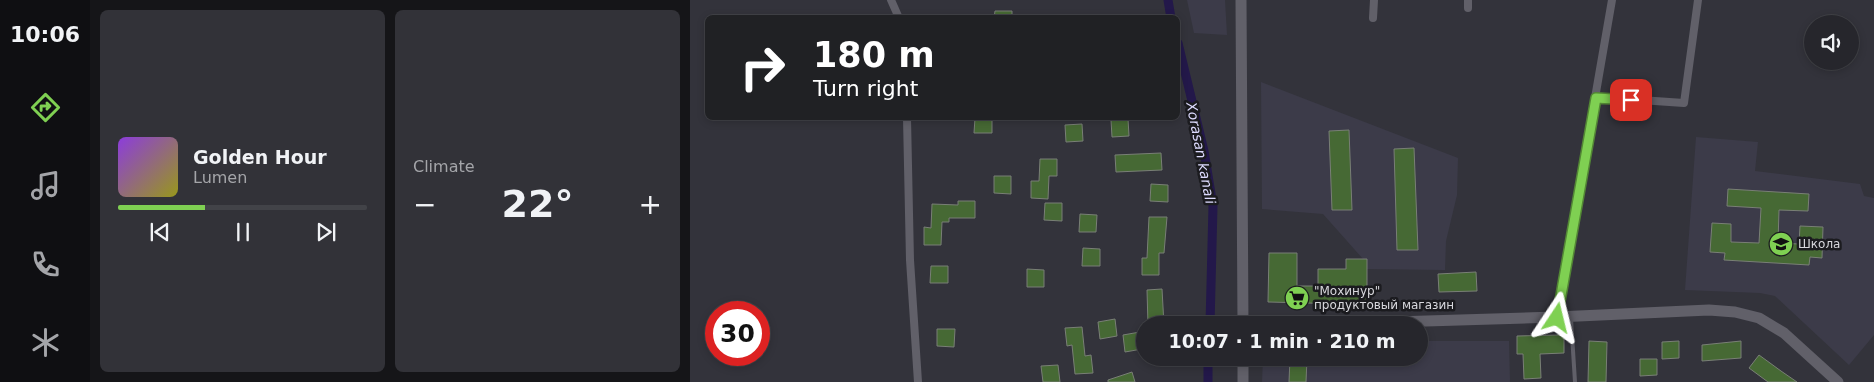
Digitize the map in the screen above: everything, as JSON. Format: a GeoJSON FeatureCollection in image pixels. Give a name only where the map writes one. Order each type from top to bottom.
{"type":"FeatureCollection","features":[{"type":"Feature","properties":{"kind":"main road"},"geometry":{"type":"LineString","coordinates":[[1241,0],[1243,316]]}},
{"type":"Feature","properties":{"kind":"main road"},"geometry":{"type":"LineString","coordinates":[[1428,321],[1557,318],[1709,310],[1735,312],[1759,318],[1784,333],[1838,382]]}},
{"type":"Feature","properties":{"kind":"main road"},"geometry":{"type":"LineString","coordinates":[[1243,366],[1243,382]]}},
{"type":"Feature","properties":{"kind":"street"},"geometry":{"type":"LineString","coordinates":[[891,0],[898,15]]}},
{"type":"Feature","properties":{"kind":"street"},"geometry":{"type":"LineString","coordinates":[[1374,0],[1374,18]]}},
{"type":"Feature","properties":{"kind":"street"},"geometry":{"type":"LineString","coordinates":[[1557,318],[1612,0]]}},
{"type":"Feature","properties":{"kind":"street"},"geometry":{"type":"LineString","coordinates":[[1596,98],[1684,103],[1698,0]]}},
{"type":"Feature","properties":{"kind":"street"},"geometry":{"type":"LineString","coordinates":[[907,120],[910,260],[918,382]]}},
{"type":"Feature","properties":{"kind":"lane"},"geometry":{"type":"LineString","coordinates":[[1571,317],[1575,382]]}},
{"type":"Feature","properties":{"kind":"shaded area"},"geometry":{"type":"Polygon","coordinates":[[[1187,0],[1225,0],[1227,35],[1194,33],[1187,0]]]}},
{"type":"Feature","properties":{"kind":"shaded area"},"geometry":{"type":"Polygon","coordinates":[[[1261,82],[1458,158],[1457,195],[1446,241],[1445,270],[1367,269],[1367,259],[1363,259],[1323,214],[1262,209],[1261,82]]]}},
{"type":"Feature","properties":{"kind":"shaded area","name":"Школа"},"geometry":{"type":"Polygon","coordinates":[[[1696,137],[1758,142],[1755,171],[1860,184],[1864,196],[1874,198],[1874,335],[1849,365],[1775,296],[1760,293],[1685,290],[1696,137]]]}},
{"type":"Feature","properties":{"kind":"shaded area"},"geometry":{"type":"Polygon","coordinates":[[[1428,341],[1509,341],[1510,382],[1262,382],[1263,366],[1428,366],[1428,341]]]}},
{"type":"Feature","properties":{"kind":"building"},"geometry":{"type":"Polygon","coordinates":[[[995,11],[1012,11],[1012,15],[994,15],[995,11]]]}},
{"type":"Feature","properties":{"kind":"building"},"geometry":{"type":"Polygon","coordinates":[[[975,120],[992,120],[992,133],[974,133],[975,120]]]}},
{"type":"Feature","properties":{"kind":"building"},"geometry":{"type":"Polygon","coordinates":[[[1111,120],[1128,120],[1129,136],[1112,137],[1111,120]]]}},
{"type":"Feature","properties":{"kind":"building"},"geometry":{"type":"Polygon","coordinates":[[[1082,124],[1083,141],[1066,142],[1065,125],[1082,124]]]}},
{"type":"Feature","properties":{"kind":"building"},"geometry":{"type":"Polygon","coordinates":[[[1349,130],[1352,210],[1332,210],[1329,131],[1349,130]]]}},
{"type":"Feature","properties":{"kind":"building"},"geometry":{"type":"Polygon","coordinates":[[[1414,148],[1418,250],[1397,250],[1394,149],[1414,148]]]}},
{"type":"Feature","properties":{"kind":"building"},"geometry":{"type":"Polygon","coordinates":[[[1161,153],[1162,170],[1116,172],[1115,155],[1161,153]]]}},
{"type":"Feature","properties":{"kind":"building"},"geometry":{"type":"Polygon","coordinates":[[[1040,159],[1057,159],[1057,176],[1049,176],[1048,199],[1031,198],[1031,181],[1039,181],[1040,159]]]}},
{"type":"Feature","properties":{"kind":"building"},"geometry":{"type":"Polygon","coordinates":[[[994,176],[1011,176],[1011,194],[994,193],[994,176]]]}},
{"type":"Feature","properties":{"kind":"building"},"geometry":{"type":"Polygon","coordinates":[[[1151,184],[1168,185],[1168,202],[1150,201],[1151,184]]]}},
{"type":"Feature","properties":{"kind":"building"},"geometry":{"type":"Polygon","coordinates":[[[1728,189],[1809,194],[1808,211],[1779,210],[1778,243],[1799,244],[1800,226],[1823,227],[1822,258],[1810,257],[1809,265],[1724,260],[1725,253],[1710,252],[1712,223],[1731,224],[1731,242],[1759,243],[1761,208],[1727,206],[1728,189]]]}},
{"type":"Feature","properties":{"kind":"building"},"geometry":{"type":"Polygon","coordinates":[[[958,201],[975,201],[975,218],[949,218],[949,222],[942,222],[941,245],[924,245],[924,227],[931,228],[932,204],[958,205],[958,201]]]}},
{"type":"Feature","properties":{"kind":"building"},"geometry":{"type":"Polygon","coordinates":[[[1045,203],[1062,203],[1062,221],[1044,220],[1045,203]]]}},
{"type":"Feature","properties":{"kind":"building"},"geometry":{"type":"Polygon","coordinates":[[[1080,214],[1097,215],[1096,232],[1079,232],[1080,214]]]}},
{"type":"Feature","properties":{"kind":"building"},"geometry":{"type":"Polygon","coordinates":[[[1149,217],[1167,217],[1164,253],[1159,253],[1159,275],[1142,275],[1142,258],[1147,258],[1149,217]]]}},
{"type":"Feature","properties":{"kind":"building"},"geometry":{"type":"Polygon","coordinates":[[[1083,248],[1100,249],[1100,266],[1082,266],[1083,248]]]}},
{"type":"Feature","properties":{"kind":"building"},"geometry":{"type":"Polygon","coordinates":[[[1269,253],[1297,253],[1297,286],[1318,286],[1318,269],[1346,269],[1346,259],[1367,259],[1367,308],[1345,308],[1345,304],[1268,302],[1269,253]]]}},
{"type":"Feature","properties":{"kind":"building"},"geometry":{"type":"Polygon","coordinates":[[[931,266],[948,266],[948,283],[930,283],[931,266]]]}},
{"type":"Feature","properties":{"kind":"building"},"geometry":{"type":"Polygon","coordinates":[[[1027,269],[1044,270],[1044,287],[1027,287],[1027,269]]]}},
{"type":"Feature","properties":{"kind":"building"},"geometry":{"type":"Polygon","coordinates":[[[1476,272],[1477,291],[1439,292],[1438,274],[1476,272]]]}},
{"type":"Feature","properties":{"kind":"building"},"geometry":{"type":"Polygon","coordinates":[[[1162,289],[1164,316],[1148,316],[1147,290],[1162,289]]]}},
{"type":"Feature","properties":{"kind":"building"},"geometry":{"type":"Polygon","coordinates":[[[1115,319],[1117,336],[1100,339],[1098,322],[1115,319]]]}},
{"type":"Feature","properties":{"kind":"building"},"geometry":{"type":"Polygon","coordinates":[[[1082,327],[1085,356],[1091,355],[1093,373],[1075,374],[1072,345],[1067,346],[1065,328],[1082,327]]]}},
{"type":"Feature","properties":{"kind":"building"},"geometry":{"type":"Polygon","coordinates":[[[937,329],[955,329],[954,347],[937,346],[937,329]]]}},
{"type":"Feature","properties":{"kind":"building"},"geometry":{"type":"Polygon","coordinates":[[[1136,333],[1136,350],[1125,352],[1123,335],[1136,333]]]}},
{"type":"Feature","properties":{"kind":"building"},"geometry":{"type":"Polygon","coordinates":[[[1559,335],[1564,337],[1564,353],[1540,354],[1541,378],[1524,379],[1523,354],[1517,354],[1517,336],[1559,335]]]}},
{"type":"Feature","properties":{"kind":"building"},"geometry":{"type":"Polygon","coordinates":[[[1589,341],[1607,342],[1606,382],[1588,382],[1589,341]]]}},
{"type":"Feature","properties":{"kind":"building"},"geometry":{"type":"Polygon","coordinates":[[[1679,341],[1679,358],[1662,359],[1662,342],[1679,341]]]}},
{"type":"Feature","properties":{"kind":"building"},"geometry":{"type":"Polygon","coordinates":[[[1741,341],[1741,358],[1702,361],[1702,345],[1741,341]]]}},
{"type":"Feature","properties":{"kind":"building"},"geometry":{"type":"Polygon","coordinates":[[[1759,355],[1797,382],[1768,382],[1749,368],[1759,355]]]}},
{"type":"Feature","properties":{"kind":"building"},"geometry":{"type":"Polygon","coordinates":[[[1640,359],[1657,359],[1657,375],[1640,376],[1640,359]]]}},
{"type":"Feature","properties":{"kind":"building"},"geometry":{"type":"Polygon","coordinates":[[[1058,365],[1060,382],[1043,382],[1041,366],[1058,365]]]}},
{"type":"Feature","properties":{"kind":"building"},"geometry":{"type":"Polygon","coordinates":[[[1290,366],[1307,366],[1306,382],[1289,382],[1290,366]]]}},
{"type":"Feature","properties":{"kind":"building"},"geometry":{"type":"Polygon","coordinates":[[[1132,372],[1135,382],[1108,382],[1108,380],[1132,372]]]}},
{"type":"Feature","properties":{"kind":"waterway","name":"Xorasan kanali"},"geometry":{"type":"LineString","coordinates":[[1168,0],[1170,15]]}},
{"type":"Feature","properties":{"kind":"waterway","name":"Xorasan kanali"},"geometry":{"type":"LineString","coordinates":[[1180,51],[1204,151],[1213,206],[1210,316]]}},
{"type":"Feature","properties":{"kind":"waterway","name":"Xorasan kanali"},"geometry":{"type":"LineString","coordinates":[[1208,366],[1208,382]]}},
{"type":"Feature","properties":{"kind":"place","name":"Школа"},"geometry":{"type":"Point","coordinates":[1781,244]}},
{"type":"Feature","properties":{"kind":"place","name":"\"Мохинур\" продуктовый магазин"},"geometry":{"type":"Point","coordinates":[1297,298]}},
{"type":"Feature","properties":{"kind":"route"},"geometry":{"type":"LineString","coordinates":[[1557,318],[1596,98],[1631,100]]}}]}
